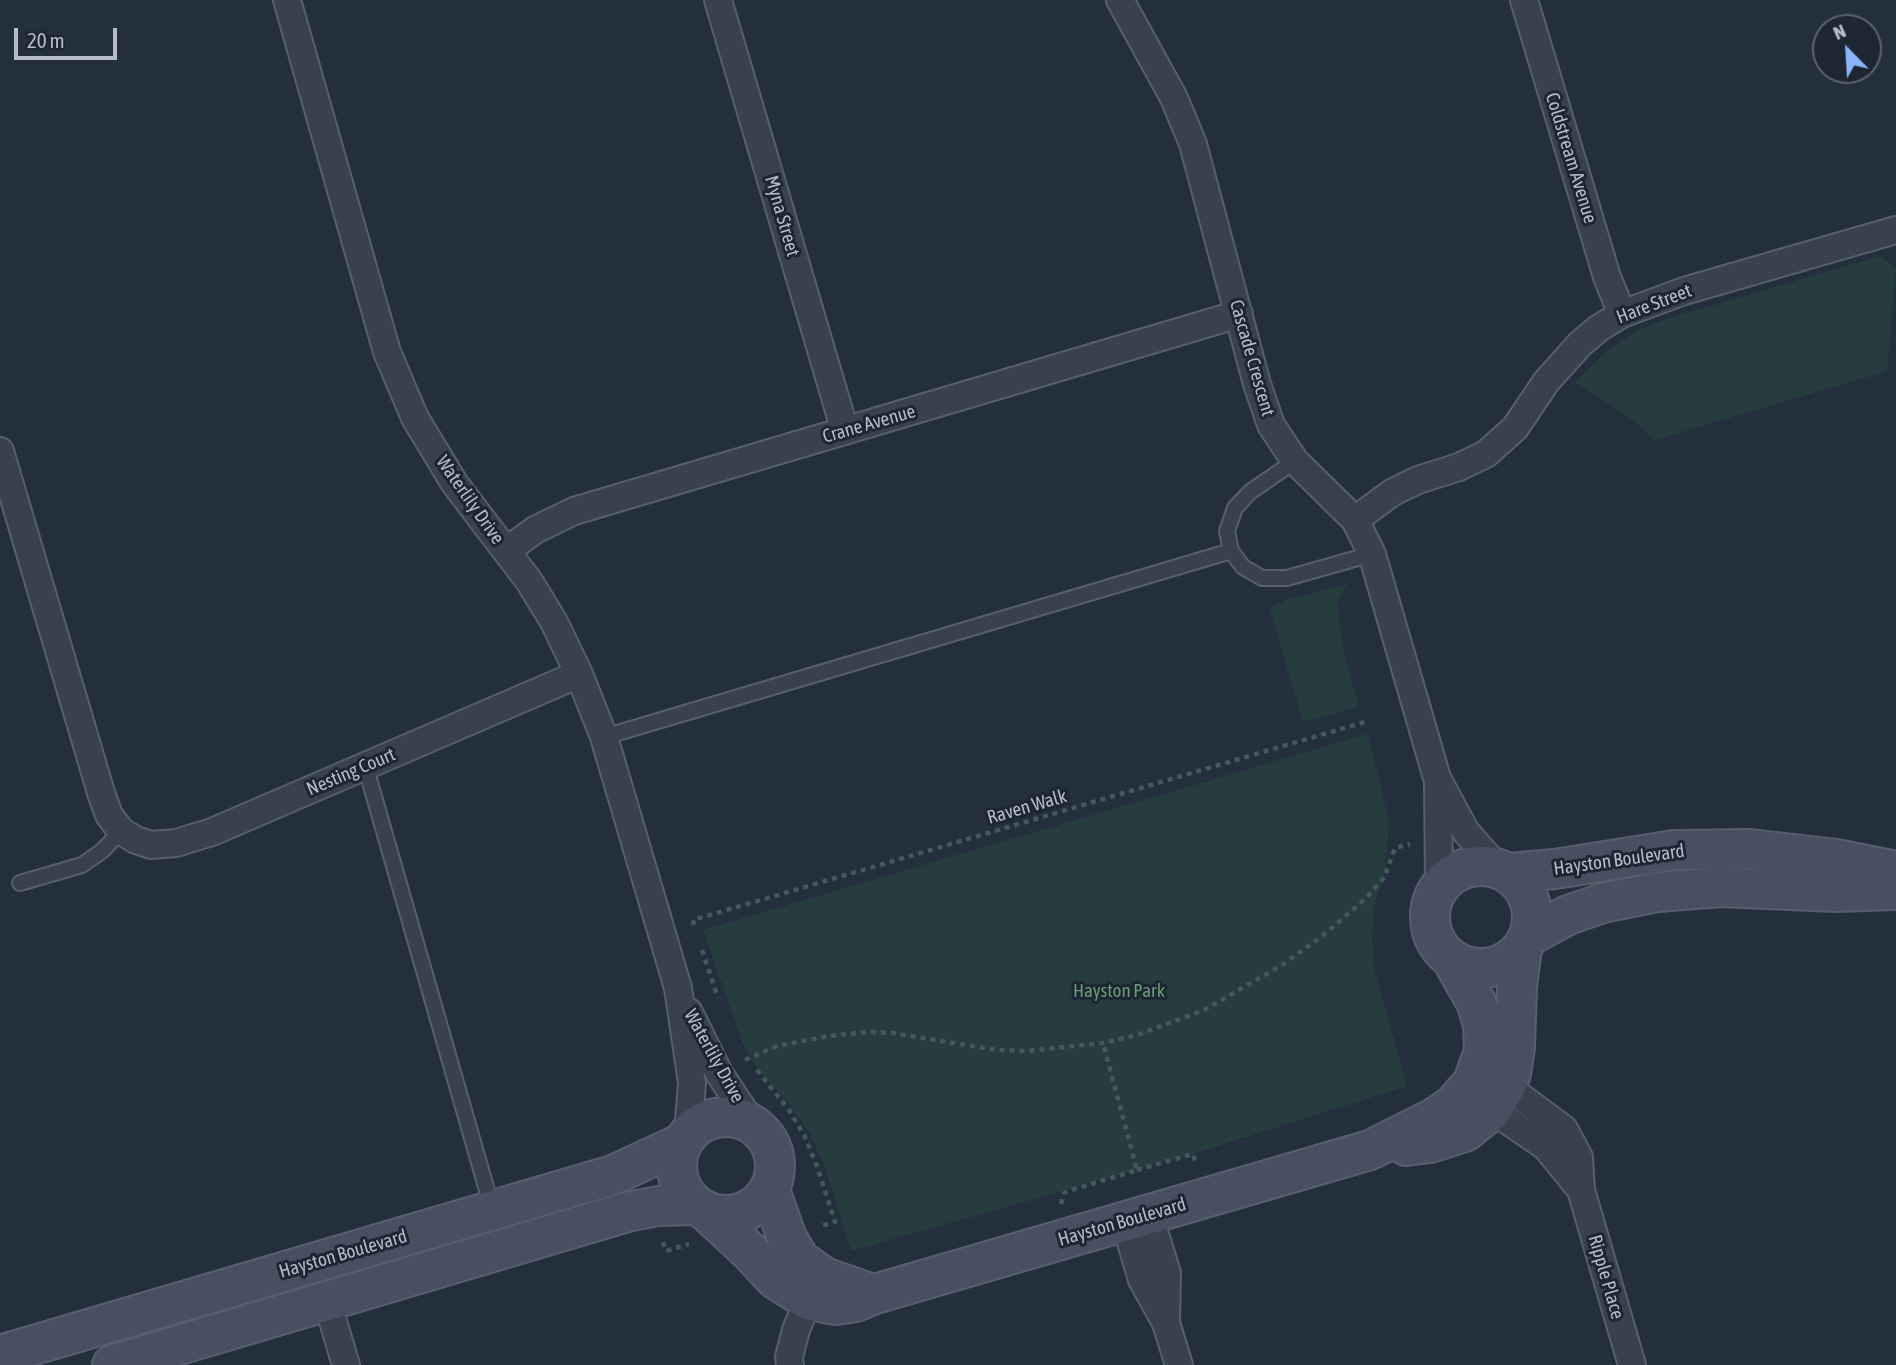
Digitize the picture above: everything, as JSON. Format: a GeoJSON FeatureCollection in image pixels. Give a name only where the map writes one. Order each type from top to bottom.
{"type":"FeatureCollection","features":[{"type":"Feature","properties":{"kind":"street","name":"Waterlily Drive"},"geometry":{"type":"LineString","coordinates":[[287,0],[387,352],[415,418],[456,484],[529,581],[548,612],[579,674],[604,737],[677,988],[692,1083],[685,1138]]}},
{"type":"Feature","properties":{"kind":"street","name":"Myna Street"},"geometry":{"type":"LineString","coordinates":[[718,0],[845,431]]}},
{"type":"Feature","properties":{"kind":"street","name":"Cascade Crescent"},"geometry":{"type":"LineString","coordinates":[[1120,0],[1174,98],[1193,144],[1257,384],[1271,425],[1295,461],[1355,520],[1372,554],[1437,778],[1466,832],[1504,871]]}},
{"type":"Feature","properties":{"kind":"street","name":"Coldstream Avenue"},"geometry":{"type":"LineString","coordinates":[[1524,0],[1607,277],[1622,314]]}},
{"type":"Feature","properties":{"kind":"street","name":"Hare Street"},"geometry":{"type":"LineString","coordinates":[[1355,520],[1392,492],[1486,454],[1515,428],[1546,382],[1580,344],[1622,314],[1684,291],[1896,230]]}},
{"type":"Feature","properties":{"kind":"street","name":"Crane Avenue"},"geometry":{"type":"LineString","coordinates":[[506,551],[535,530],[574,511],[1239,314]]}},
{"type":"Feature","properties":{"kind":"street"},"geometry":{"type":"LineString","coordinates":[[0,451],[102,796],[109,816],[121,831]]}},
{"type":"Feature","properties":{"kind":"street","name":"Nesting Court"},"geometry":{"type":"LineString","coordinates":[[121,831],[136,841],[150,845],[176,843],[224,827],[579,674]]}},
{"type":"Feature","properties":{"kind":"street","name":"Cascade Crescent"},"geometry":{"type":"LineString","coordinates":[[1437,778],[1439,887]]}},
{"type":"Feature","properties":{"kind":"street","name":"Hayston Boulevard"},"geometry":{"type":"LineString","coordinates":[[1504,871],[1555,869],[1674,850],[1750,849],[1815,855],[1896,871]]}},
{"type":"Feature","properties":{"kind":"street"},"geometry":{"type":"LineString","coordinates":[[1483,866],[1504,871],[1519,883],[1527,894],[1532,922],[1525,942],[1511,959],[1497,966],[1481,968],[1452,960],[1440,949],[1432,934],[1429,918],[1432,901],[1439,887],[1451,875],[1466,867],[1483,866]]}},
{"type":"Feature","properties":{"kind":"street","name":"Hayston Boulevard"},"geometry":{"type":"LineString","coordinates":[[112,1365],[653,1207],[698,1220],[749,1251],[775,1279],[816,1288],[853,1288],[875,1294],[1370,1150],[1434,1118],[1452,1105],[1490,1092],[1511,1074],[1515,1047],[1517,987],[1525,942],[1568,915],[1603,903],[1658,892],[1721,887],[1836,892],[1896,890]]}},
{"type":"Feature","properties":{"kind":"street","name":"Hayston Boulevard"},"geometry":{"type":"LineString","coordinates":[[1452,960],[1476,1002],[1483,1025],[1490,1092]]}},
{"type":"Feature","properties":{"kind":"street","name":"Waterlily Drive"},"geometry":{"type":"LineString","coordinates":[[677,988],[719,1073],[752,1123]]}},
{"type":"Feature","properties":{"kind":"street","name":"Ripple Place"},"geometry":{"type":"LineString","coordinates":[[1490,1092],[1564,1129],[1579,1157],[1581,1190],[1632,1365]]}},
{"type":"Feature","properties":{"kind":"street"},"geometry":{"type":"LineString","coordinates":[[725,1116],[752,1123],[764,1133],[774,1153],[775,1175],[770,1190],[761,1202],[749,1210],[698,1220],[678,1177],[677,1160],[685,1138],[711,1118],[725,1116]]}},
{"type":"Feature","properties":{"kind":"street","name":"Hayston Boulevard"},"geometry":{"type":"LineString","coordinates":[[0,1354],[613,1175],[685,1138]]}},
{"type":"Feature","properties":{"kind":"street","name":"Hayston Boulevard"},"geometry":{"type":"LineString","coordinates":[[770,1190],[787,1238],[816,1288]]}},
{"type":"Feature","properties":{"kind":"street"},"geometry":{"type":"LineString","coordinates":[[1137,1218],[1142,1280],[1166,1323],[1179,1365]]}},
{"type":"Feature","properties":{"kind":"street"},"geometry":{"type":"LineString","coordinates":[[315,1262],[346,1365]]}},
{"type":"Feature","properties":{"kind":"street"},"geometry":{"type":"LineString","coordinates":[[790,1365],[789,1357],[796,1330],[816,1288]]}},
{"type":"Feature","properties":{"kind":"lane"},"geometry":{"type":"LineString","coordinates":[[1295,461],[1250,492],[1235,508],[1227,531],[1231,551],[1243,567],[1262,578],[1287,578],[1372,554]]}},
{"type":"Feature","properties":{"kind":"lane"},"geometry":{"type":"LineString","coordinates":[[604,737],[1231,551]]}},
{"type":"Feature","properties":{"kind":"lane"},"geometry":{"type":"LineString","coordinates":[[365,765],[492,1210]]}},
{"type":"Feature","properties":{"kind":"lane"},"geometry":{"type":"LineString","coordinates":[[20,883],[82,865],[102,851],[121,831]]}},
{"type":"Feature","properties":{"kind":"path","name":"Raven Walk"},"geometry":{"type":"LineString","coordinates":[[697,933],[693,920],[1368,721]]}},
{"type":"Feature","properties":{"kind":"path"},"geometry":{"type":"LineString","coordinates":[[719,1073],[777,1046],[829,1036],[868,1032],[892,1033],[997,1050],[1027,1051],[1103,1043],[1161,1027],[1204,1010],[1241,990],[1321,937],[1364,900],[1384,878],[1395,848],[1439,837]]}},
{"type":"Feature","properties":{"kind":"path"},"geometry":{"type":"LineString","coordinates":[[701,946],[721,1006]]}},
{"type":"Feature","properties":{"kind":"path"},"geometry":{"type":"LineString","coordinates":[[1069,1238],[1061,1203],[1064,1194],[1137,1170],[1103,1043]]}},
{"type":"Feature","properties":{"kind":"path"},"geometry":{"type":"LineString","coordinates":[[742,1049],[789,1110],[806,1138],[835,1222],[787,1238]]}},
{"type":"Feature","properties":{"kind":"path"},"geometry":{"type":"LineString","coordinates":[[653,1207],[666,1251],[698,1220]]}},
{"type":"Feature","properties":{"kind":"green space"},"geometry":{"type":"Polygon","coordinates":[[[1880,256],[1896,267],[1887,371],[1655,440],[1630,418],[1575,382],[1609,349],[1635,332],[1660,321],[1880,256]]]}},
{"type":"Feature","properties":{"kind":"green space"},"geometry":{"type":"Polygon","coordinates":[[[1347,584],[1337,604],[1344,654],[1359,707],[1303,722],[1270,608],[1285,600],[1347,584]]]}},
{"type":"Feature","properties":{"kind":"green space","name":"Hayston Park"},"geometry":{"type":"Polygon","coordinates":[[[1367,734],[1389,825],[1384,878],[1375,901],[1372,938],[1375,972],[1407,1086],[1193,1154],[851,1251],[826,1170],[809,1132],[786,1099],[759,1072],[744,1047],[703,930],[1367,734]]]}}]}
